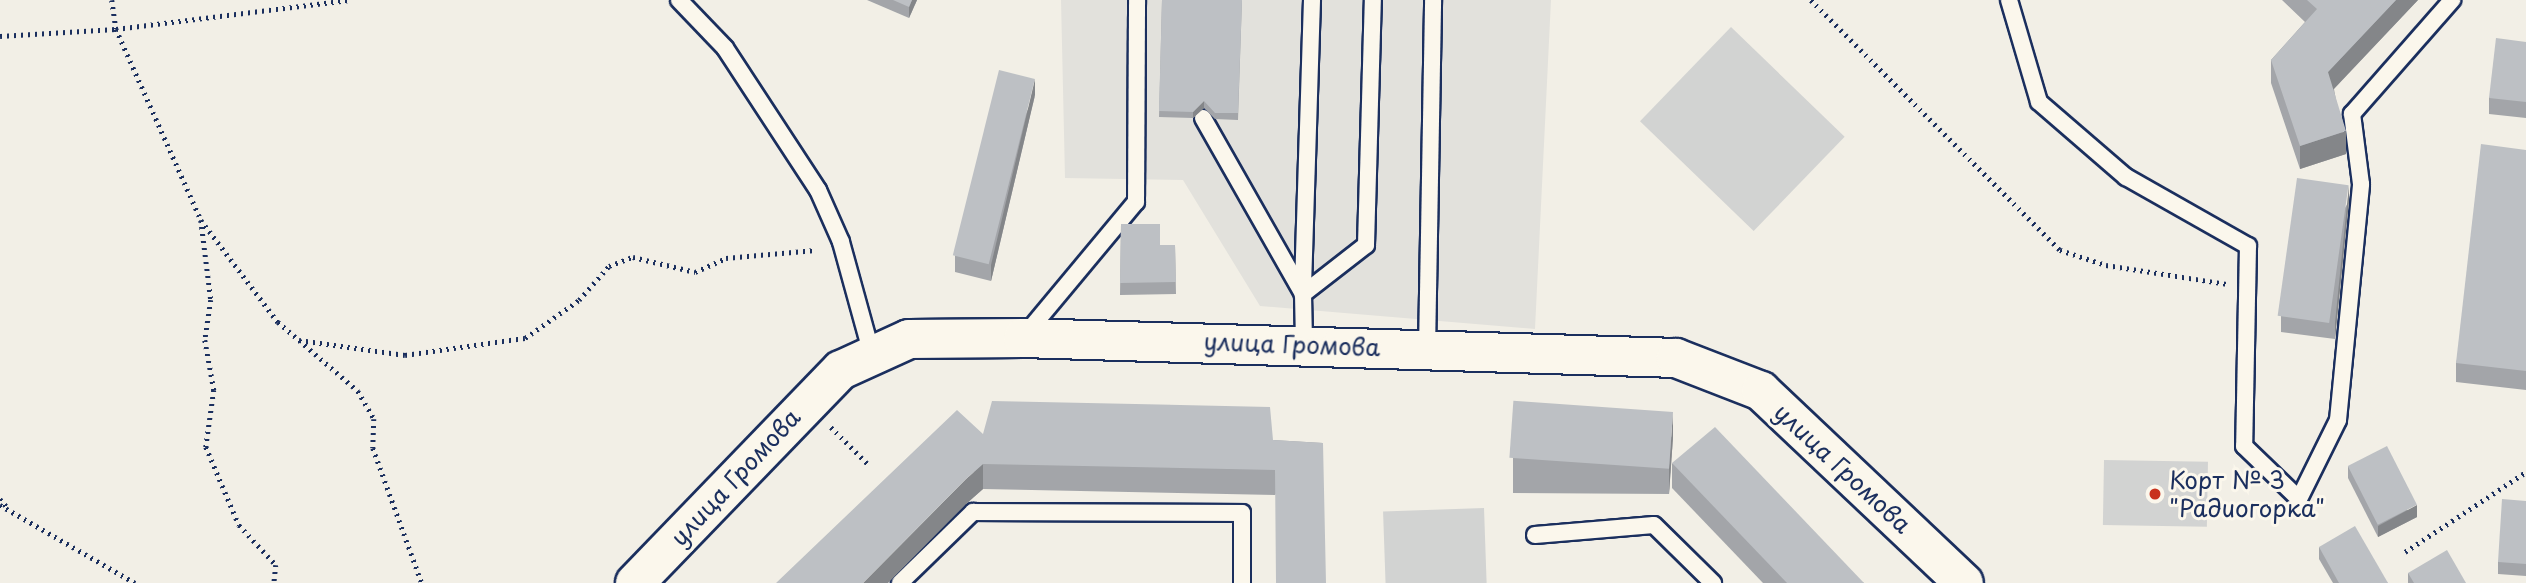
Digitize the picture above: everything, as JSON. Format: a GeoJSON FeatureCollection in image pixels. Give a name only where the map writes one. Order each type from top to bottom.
{"type":"FeatureCollection","features":[{"type":"Feature","properties":{"kind":"street","name":"улица Громова"},"geometry":{"type":"LineString","coordinates":[[635,583],[806,401],[871,351],[909,339],[1023,338],[1304,343],[1676,358],[1761,391],[1964,583]]}},
{"type":"Feature","properties":{"kind":"lane"},"geometry":{"type":"LineString","coordinates":[[679,0],[724,48],[818,190],[841,242],[871,351]]}},
{"type":"Feature","properties":{"kind":"lane"},"geometry":{"type":"LineString","coordinates":[[1023,338],[1136,202],[1138,0]]}},
{"type":"Feature","properties":{"kind":"lane"},"geometry":{"type":"LineString","coordinates":[[1304,343],[1303,294],[1312,0]]}},
{"type":"Feature","properties":{"kind":"lane"},"geometry":{"type":"LineString","coordinates":[[1303,294],[1366,245],[1373,0]]}},
{"type":"Feature","properties":{"kind":"lane"},"geometry":{"type":"LineString","coordinates":[[1427,350],[1433,0]]}},
{"type":"Feature","properties":{"kind":"lane"},"geometry":{"type":"LineString","coordinates":[[2009,0],[2039,102],[2126,177],[2248,246],[2244,446],[2299,499],[2338,420],[2361,184],[2352,114],[2452,0]]}},
{"type":"Feature","properties":{"kind":"lane"},"geometry":{"type":"LineString","coordinates":[[1203,118],[1303,294]]}},
{"type":"Feature","properties":{"kind":"lane"},"geometry":{"type":"LineString","coordinates":[[900,583],[972,512],[1242,513],[1242,583]]}},
{"type":"Feature","properties":{"kind":"lane"},"geometry":{"type":"LineString","coordinates":[[1535,535],[1654,525],[1713,583]]}},
{"type":"Feature","properties":{"kind":"path"},"geometry":{"type":"LineString","coordinates":[[113,0],[116,29],[201,220],[297,339],[358,391],[374,419],[373,449],[422,583]]}},
{"type":"Feature","properties":{"kind":"path"},"geometry":{"type":"LineString","coordinates":[[0,36],[116,29],[349,0]]}},
{"type":"Feature","properties":{"kind":"path"},"geometry":{"type":"LineString","coordinates":[[1811,0],[2060,250],[2106,265],[2247,287]]}},
{"type":"Feature","properties":{"kind":"path"},"geometry":{"type":"LineString","coordinates":[[201,220],[211,300],[205,340],[214,390],[206,447],[239,525],[276,565],[274,583]]}},
{"type":"Feature","properties":{"kind":"path"},"geometry":{"type":"LineString","coordinates":[[297,339],[405,355],[525,338],[579,300],[609,266],[633,257],[695,272],[726,258],[816,250]]}},
{"type":"Feature","properties":{"kind":"path"},"geometry":{"type":"LineString","coordinates":[[824,419],[868,464]]}},
{"type":"Feature","properties":{"kind":"path"},"geometry":{"type":"LineString","coordinates":[[2405,552],[2526,472]]}},
{"type":"Feature","properties":{"kind":"path"},"geometry":{"type":"LineString","coordinates":[[0,499],[8,507],[135,583]]}},
{"type":"Feature","properties":{"kind":"path"},"geometry":{"type":"LineString","coordinates":[[0,505],[8,507]]}},
{"type":"Feature","properties":{"kind":"shaded area"},"geometry":{"type":"Polygon","coordinates":[[[1061,0],[1551,0],[1535,329],[1260,306],[1183,180],[1065,178],[1061,0]]]}},
{"type":"Feature","properties":{"kind":"shaded area"},"geometry":{"type":"Polygon","coordinates":[[[1731,27],[1845,137],[1754,231],[1640,121],[1731,27]]]}},
{"type":"Feature","properties":{"kind":"shaded area","name":"Корт № 3 \"Радиогорка\""},"geometry":{"type":"Polygon","coordinates":[[[2104,460],[2208,462],[2207,527],[2103,525],[2104,460]]]}},
{"type":"Feature","properties":{"kind":"shaded area"},"geometry":{"type":"Polygon","coordinates":[[[1484,508],[1487,583],[1386,583],[1383,512],[1484,508]]]}},
{"type":"Feature","properties":{"kind":"building"},"geometry":{"type":"Polygon","coordinates":[[[893,0],[912,0],[909,7],[893,0]]]}},
{"type":"Feature","properties":{"kind":"building"},"geometry":{"type":"Polygon","coordinates":[[[1162,0],[1242,0],[1238,113],[1215,113],[1204,101],[1193,112],[1159,111],[1162,0]]]}},
{"type":"Feature","properties":{"kind":"building"},"geometry":{"type":"Polygon","coordinates":[[[2307,0],[2396,0],[2328,72],[2346,131],[2300,146],[2271,60],[2317,9],[2307,0]]]}},
{"type":"Feature","properties":{"kind":"building"},"geometry":{"type":"Polygon","coordinates":[[[2496,38],[2526,42],[2526,102],[2489,98],[2496,38]]]}},
{"type":"Feature","properties":{"kind":"building"},"geometry":{"type":"Polygon","coordinates":[[[999,70],[1035,79],[989,264],[953,255],[999,70]]]}},
{"type":"Feature","properties":{"kind":"building"},"geometry":{"type":"Polygon","coordinates":[[[2481,144],[2526,150],[2526,371],[2456,363],[2481,144]]]}},
{"type":"Feature","properties":{"kind":"building"},"geometry":{"type":"Polygon","coordinates":[[[2297,178],[2348,185],[2329,323],[2278,316],[2297,178]]]}},
{"type":"Feature","properties":{"kind":"building"},"geometry":{"type":"Polygon","coordinates":[[[1121,224],[1160,224],[1160,245],[1175,245],[1176,282],[1120,283],[1121,224]]]}},
{"type":"Feature","properties":{"kind":"building"},"geometry":{"type":"Polygon","coordinates":[[[992,401],[1270,407],[1273,440],[1323,443],[1326,583],[1276,583],[1275,470],[983,464],[863,583],[776,583],[957,410],[983,434],[992,401]]]}},
{"type":"Feature","properties":{"kind":"building"},"geometry":{"type":"Polygon","coordinates":[[[1513,401],[1673,412],[1669,469],[1509,458],[1513,401]]]}},
{"type":"Feature","properties":{"kind":"building"},"geometry":{"type":"Polygon","coordinates":[[[1715,427],[1864,583],[1787,583],[1672,463],[1715,427]]]}},
{"type":"Feature","properties":{"kind":"building"},"geometry":{"type":"Polygon","coordinates":[[[2387,446],[2417,505],[2378,525],[2348,466],[2387,446]]]}},
{"type":"Feature","properties":{"kind":"building"},"geometry":{"type":"Polygon","coordinates":[[[2502,499],[2526,501],[2526,564],[2498,562],[2502,499]]]}},
{"type":"Feature","properties":{"kind":"building"},"geometry":{"type":"Polygon","coordinates":[[[2355,526],[2388,583],[2339,583],[2319,547],[2355,526]]]}},
{"type":"Feature","properties":{"kind":"building"},"geometry":{"type":"Polygon","coordinates":[[[2447,550],[2466,583],[2414,583],[2408,573],[2447,550]]]}},
{"type":"Feature","properties":{"kind":"place","name":"Корт № 3 \"Радиогорка\""},"geometry":{"type":"Point","coordinates":[2155,494]}}]}
